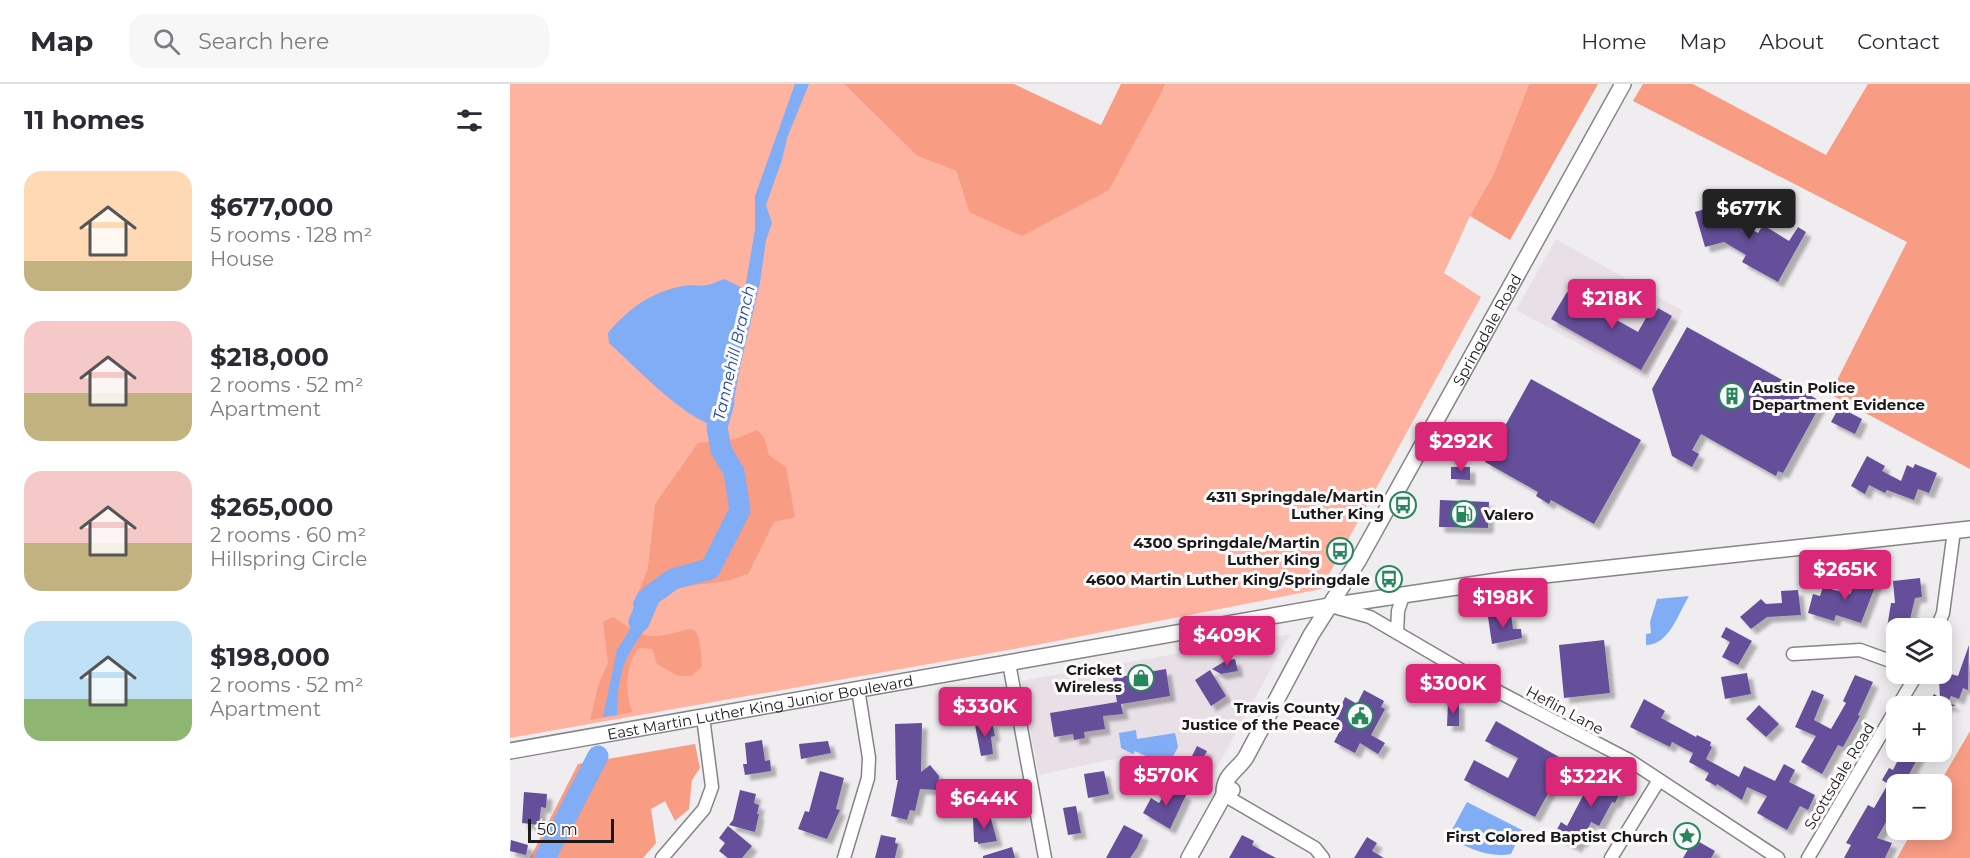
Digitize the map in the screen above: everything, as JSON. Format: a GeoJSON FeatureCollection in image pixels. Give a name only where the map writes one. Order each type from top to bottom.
{"type":"FeatureCollection","features":[{"type":"Feature","properties":{"kind":"main road","name":"Springdale Road"},"geometry":{"type":"LineString","coordinates":[[1189,858],[1224,795],[1232,790],[1241,774],[1241,764],[1329,606],[1358,561],[1623,84]]}},
{"type":"Feature","properties":{"kind":"main road","name":"East Martin Luther King Junior Boulevard"},"geometry":{"type":"LineString","coordinates":[[510,751],[1329,606],[1517,578],[1970,529]]}},
{"type":"Feature","properties":{"kind":"street"},"geometry":{"type":"LineString","coordinates":[[1941,618],[1954,531]]}},
{"type":"Feature","properties":{"kind":"street"},"geometry":{"type":"LineString","coordinates":[[1397,633],[1403,596]]}},
{"type":"Feature","properties":{"kind":"street","name":"Heflin Lane"},"geometry":{"type":"LineString","coordinates":[[1329,606],[1370,617],[1496,690],[1629,760],[1778,858]]}},
{"type":"Feature","properties":{"kind":"street"},"geometry":{"type":"LineString","coordinates":[[1793,654],[1860,650],[1886,659]]}},
{"type":"Feature","properties":{"kind":"street"},"geometry":{"type":"LineString","coordinates":[[1009,663],[1045,858]]}},
{"type":"Feature","properties":{"kind":"street"},"geometry":{"type":"LineString","coordinates":[[844,858],[868,778],[868,758],[858,689]]}},
{"type":"Feature","properties":{"kind":"street"},"geometry":{"type":"LineString","coordinates":[[662,858],[704,809],[712,787],[703,717]]}},
{"type":"Feature","properties":{"kind":"street","name":"Scottsdale Road"},"geometry":{"type":"LineString","coordinates":[[1808,858],[1886,727]]}},
{"type":"Feature","properties":{"kind":"street"},"geometry":{"type":"LineString","coordinates":[[1611,858],[1659,780]]}},
{"type":"Feature","properties":{"kind":"street"},"geometry":{"type":"LineString","coordinates":[[1224,795],[1315,848],[1323,858]]}},
{"type":"Feature","properties":{"kind":"shaded area"},"geometry":{"type":"Polygon","coordinates":[[[510,84],[844,84],[917,156],[956,171],[969,212],[1164,89],[1166,84],[1529,84],[1494,173],[1470,216],[1444,273],[1481,297],[1321,589],[1036,645],[510,738],[510,84]]]}},
{"type":"Feature","properties":{"kind":"shaded area"},"geometry":{"type":"Polygon","coordinates":[[[844,84],[1014,84],[1101,125],[1121,84],[1166,84],[1109,190],[1022,236],[969,212],[956,171],[917,156],[844,84]]]}},
{"type":"Feature","properties":{"kind":"shaded area"},"geometry":{"type":"Polygon","coordinates":[[[1529,84],[1598,84],[1510,240],[1470,216],[1494,173],[1529,84]]]}},
{"type":"Feature","properties":{"kind":"shaded area"},"geometry":{"type":"Polygon","coordinates":[[[1643,84],[1693,84],[1826,155],[1868,84],[1970,84],[1970,469],[1830,394],[1907,242],[1633,101],[1643,84]]]}},
{"type":"Feature","properties":{"kind":"shaded area"},"geometry":{"type":"Polygon","coordinates":[[[1556,239],[1683,311],[1647,380],[1516,310],[1556,239]]]}},
{"type":"Feature","properties":{"kind":"shaded area"},"geometry":{"type":"Polygon","coordinates":[[[757,430],[764,437],[769,455],[786,467],[795,517],[774,522],[748,574],[728,580],[682,587],[658,600],[639,591],[648,568],[655,504],[698,443],[735,439],[757,430]]]}},
{"type":"Feature","properties":{"kind":"shaded area"},"geometry":{"type":"Polygon","coordinates":[[[613,617],[644,635],[656,636],[691,629],[695,631],[701,649],[702,666],[692,676],[678,676],[657,664],[652,649],[639,648],[631,661],[628,679],[628,697],[633,712],[590,720],[599,683],[608,663],[603,622],[613,617]]]}},
{"type":"Feature","properties":{"kind":"shaded area"},"geometry":{"type":"Polygon","coordinates":[[[1290,634],[1203,793],[1137,754],[1039,775],[1020,681],[1290,634]]]}},
{"type":"Feature","properties":{"kind":"shaded area"},"geometry":{"type":"Polygon","coordinates":[[[1970,731],[1970,858],[1897,858],[1907,840],[1952,840],[1952,774],[1945,774],[1970,731]]]}},
{"type":"Feature","properties":{"kind":"shaded area"},"geometry":{"type":"Polygon","coordinates":[[[695,744],[700,768],[692,780],[689,809],[675,821],[665,801],[651,809],[656,843],[643,858],[530,858],[578,764],[695,744]]]}},
{"type":"Feature","properties":{"kind":"water"},"geometry":{"type":"Polygon","coordinates":[[[795,84],[809,84],[787,138],[782,160],[766,205],[772,223],[766,240],[760,283],[731,416],[717,427],[690,414],[661,391],[609,343],[608,333],[632,309],[661,292],[686,285],[707,285],[724,279],[745,289],[755,229],[755,196],[795,84]]]}},
{"type":"Feature","properties":{"kind":"water"},"geometry":{"type":"Polygon","coordinates":[[[639,591],[658,600],[649,622],[623,668],[618,692],[617,715],[603,717],[617,650],[635,621],[633,602],[639,591]]]}},
{"type":"Feature","properties":{"kind":"water"},"geometry":{"type":"Polygon","coordinates":[[[1689,596],[1667,634],[1654,644],[1646,645],[1646,634],[1651,633],[1650,622],[1657,599],[1689,596]]]}},
{"type":"Feature","properties":{"kind":"water"},"geometry":{"type":"Polygon","coordinates":[[[1136,730],[1137,739],[1175,733],[1178,747],[1168,766],[1135,751],[1133,754],[1121,748],[1119,733],[1136,730]]]}},
{"type":"Feature","properties":{"kind":"water"},"geometry":{"type":"Polygon","coordinates":[[[1467,802],[1522,830],[1511,854],[1486,853],[1448,837],[1467,802]]]}},
{"type":"Feature","properties":{"kind":"building"},"geometry":{"type":"Polygon","coordinates":[[[1731,201],[1736,220],[1758,233],[1763,225],[1789,241],[1798,227],[1806,232],[1778,282],[1742,262],[1746,255],[1724,242],[1705,247],[1695,212],[1731,201]]]}},
{"type":"Feature","properties":{"kind":"building"},"geometry":{"type":"Polygon","coordinates":[[[1567,292],[1638,332],[1650,311],[1655,313],[1658,308],[1672,316],[1641,370],[1551,319],[1567,292]]]}},
{"type":"Feature","properties":{"kind":"building","name":"Austin Police Department Evidence"},"geometry":{"type":"Polygon","coordinates":[[[1687,327],[1822,402],[1783,473],[1778,471],[1776,476],[1701,434],[1692,450],[1699,454],[1692,467],[1672,456],[1652,389],[1687,327]]]}},
{"type":"Feature","properties":{"kind":"building"},"geometry":{"type":"Polygon","coordinates":[[[1531,379],[1641,440],[1594,524],[1551,500],[1549,504],[1536,496],[1538,492],[1485,462],[1531,379]]]}},
{"type":"Feature","properties":{"kind":"building"},"geometry":{"type":"Polygon","coordinates":[[[1839,407],[1862,419],[1855,434],[1831,422],[1839,407]]]}},
{"type":"Feature","properties":{"kind":"building"},"geometry":{"type":"Polygon","coordinates":[[[1867,456],[1885,466],[1882,471],[1901,481],[1907,465],[1913,468],[1915,464],[1937,473],[1929,493],[1918,489],[1914,500],[1887,490],[1885,493],[1869,485],[1865,494],[1851,486],[1867,456]]]}},
{"type":"Feature","properties":{"kind":"building"},"geometry":{"type":"Polygon","coordinates":[[[1451,467],[1470,467],[1470,480],[1451,479],[1451,467]]]}},
{"type":"Feature","properties":{"kind":"building","name":"Valero"},"geometry":{"type":"Polygon","coordinates":[[[1440,500],[1489,502],[1488,528],[1439,527],[1440,500]]]}},
{"type":"Feature","properties":{"kind":"building"},"geometry":{"type":"Polygon","coordinates":[[[1859,574],[1878,579],[1861,623],[1836,615],[1834,621],[1808,613],[1813,594],[1820,596],[1823,587],[1850,594],[1859,574]]]}},
{"type":"Feature","properties":{"kind":"building"},"geometry":{"type":"Polygon","coordinates":[[[1920,578],[1922,597],[1915,598],[1910,618],[1889,618],[1891,603],[1895,603],[1893,581],[1920,578]]]}},
{"type":"Feature","properties":{"kind":"building"},"geometry":{"type":"Polygon","coordinates":[[[1798,590],[1801,615],[1767,617],[1751,629],[1740,617],[1761,599],[1766,604],[1782,603],[1781,591],[1798,590]]]}},
{"type":"Feature","properties":{"kind":"building"},"geometry":{"type":"Polygon","coordinates":[[[1511,614],[1513,629],[1521,629],[1522,638],[1492,644],[1488,617],[1511,614]]]}},
{"type":"Feature","properties":{"kind":"building"},"geometry":{"type":"Polygon","coordinates":[[[1726,627],[1752,641],[1738,665],[1722,657],[1730,642],[1721,637],[1726,627]]]}},
{"type":"Feature","properties":{"kind":"building"},"geometry":{"type":"Polygon","coordinates":[[[1604,640],[1610,693],[1564,698],[1559,645],[1604,640]]]}},
{"type":"Feature","properties":{"kind":"building"},"geometry":{"type":"Polygon","coordinates":[[[1969,645],[1968,690],[1963,688],[1959,699],[1952,696],[1940,696],[1939,684],[1952,684],[1952,674],[1958,676],[1969,645]]]}},
{"type":"Feature","properties":{"kind":"building"},"geometry":{"type":"Polygon","coordinates":[[[1235,659],[1238,671],[1221,674],[1212,669],[1225,661],[1235,659]]]}},
{"type":"Feature","properties":{"kind":"building"},"geometry":{"type":"Polygon","coordinates":[[[1166,669],[1170,696],[1121,704],[1123,714],[1103,716],[1105,729],[1084,732],[1085,738],[1074,740],[1073,734],[1054,737],[1050,713],[1117,702],[1113,678],[1166,669]]]}},
{"type":"Feature","properties":{"kind":"building"},"geometry":{"type":"Polygon","coordinates":[[[1210,670],[1226,696],[1211,706],[1195,680],[1210,670]]]}},
{"type":"Feature","properties":{"kind":"building"},"geometry":{"type":"Polygon","coordinates":[[[1747,673],[1751,694],[1725,699],[1721,677],[1747,673]]]}},
{"type":"Feature","properties":{"kind":"building"},"geometry":{"type":"Polygon","coordinates":[[[1855,675],[1873,682],[1858,715],[1860,716],[1848,738],[1843,747],[1838,745],[1822,774],[1801,762],[1816,736],[1795,727],[1812,690],[1824,695],[1814,720],[1831,729],[1846,703],[1843,701],[1855,675]]]}},
{"type":"Feature","properties":{"kind":"building","name":"Travis County Justice of the Peace"},"geometry":{"type":"Polygon","coordinates":[[[1364,690],[1384,701],[1381,707],[1385,709],[1371,735],[1385,743],[1378,754],[1360,743],[1355,753],[1334,742],[1342,727],[1334,723],[1345,697],[1357,704],[1364,690]]]}},
{"type":"Feature","properties":{"kind":"building"},"geometry":{"type":"Polygon","coordinates":[[[1644,699],[1665,711],[1661,718],[1696,737],[1697,735],[1711,742],[1712,747],[1706,759],[1739,777],[1744,766],[1775,781],[1784,764],[1795,770],[1789,782],[1815,795],[1808,810],[1800,806],[1787,830],[1757,813],[1767,796],[1747,787],[1742,800],[1717,784],[1716,786],[1705,780],[1709,773],[1689,762],[1693,753],[1672,742],[1670,747],[1630,727],[1644,699]]]}},
{"type":"Feature","properties":{"kind":"building"},"geometry":{"type":"Polygon","coordinates":[[[1448,703],[1459,703],[1459,726],[1447,726],[1448,703]]]}},
{"type":"Feature","properties":{"kind":"building"},"geometry":{"type":"Polygon","coordinates":[[[1759,705],[1779,724],[1766,737],[1746,719],[1759,705]]]}},
{"type":"Feature","properties":{"kind":"building"},"geometry":{"type":"Polygon","coordinates":[[[1496,721],[1566,761],[1535,817],[1464,780],[1474,760],[1508,778],[1518,758],[1485,741],[1496,721]]]}},
{"type":"Feature","properties":{"kind":"building"},"geometry":{"type":"Polygon","coordinates":[[[992,722],[995,736],[991,737],[993,754],[981,756],[975,725],[992,722]]]}},
{"type":"Feature","properties":{"kind":"building"},"geometry":{"type":"Polygon","coordinates":[[[922,723],[921,772],[930,765],[939,776],[938,790],[920,789],[915,811],[910,810],[907,820],[891,816],[898,780],[896,780],[895,724],[922,723]]]}},
{"type":"Feature","properties":{"kind":"building"},"geometry":{"type":"Polygon","coordinates":[[[762,740],[765,761],[770,760],[771,771],[745,775],[743,764],[747,764],[745,743],[762,740]]]}},
{"type":"Feature","properties":{"kind":"building"},"geometry":{"type":"Polygon","coordinates":[[[828,741],[831,753],[801,759],[799,744],[828,741]]]}},
{"type":"Feature","properties":{"kind":"building"},"geometry":{"type":"Polygon","coordinates":[[[1197,746],[1207,751],[1198,768],[1188,764],[1197,746]]]}},
{"type":"Feature","properties":{"kind":"building"},"geometry":{"type":"Polygon","coordinates":[[[1897,762],[1916,762],[1909,774],[1886,774],[1886,783],[1882,780],[1889,768],[1893,770],[1897,762]]]}},
{"type":"Feature","properties":{"kind":"building"},"geometry":{"type":"Polygon","coordinates":[[[820,771],[844,778],[836,809],[840,810],[827,839],[798,829],[805,811],[809,812],[820,771]]]}},
{"type":"Feature","properties":{"kind":"building"},"geometry":{"type":"Polygon","coordinates":[[[1104,771],[1109,794],[1088,798],[1084,774],[1104,771]]]}},
{"type":"Feature","properties":{"kind":"building"},"geometry":{"type":"Polygon","coordinates":[[[1611,774],[1625,782],[1615,803],[1612,802],[1599,826],[1591,822],[1582,842],[1580,841],[1576,847],[1554,835],[1561,822],[1567,826],[1587,788],[1583,786],[1587,778],[1593,781],[1596,775],[1607,781],[1611,774]]]}},
{"type":"Feature","properties":{"kind":"building"},"geometry":{"type":"Polygon","coordinates":[[[1170,786],[1186,795],[1170,829],[1143,813],[1151,798],[1159,803],[1170,786]]]}},
{"type":"Feature","properties":{"kind":"building"},"geometry":{"type":"Polygon","coordinates":[[[1886,787],[1886,822],[1877,838],[1892,843],[1885,858],[1844,858],[1851,845],[1846,843],[1868,805],[1874,808],[1886,787]]]}},
{"type":"Feature","properties":{"kind":"building"},"geometry":{"type":"Polygon","coordinates":[[[740,790],[756,794],[754,803],[759,805],[757,814],[759,814],[755,832],[729,825],[733,820],[740,790]]]}},
{"type":"Feature","properties":{"kind":"building"},"geometry":{"type":"Polygon","coordinates":[[[524,792],[547,794],[546,808],[541,807],[539,825],[522,823],[524,792]]]}},
{"type":"Feature","properties":{"kind":"building"},"geometry":{"type":"Polygon","coordinates":[[[1076,806],[1081,833],[1068,835],[1063,808],[1076,806]]]}},
{"type":"Feature","properties":{"kind":"building"},"geometry":{"type":"Polygon","coordinates":[[[990,815],[997,841],[978,844],[974,842],[973,818],[990,815]]]}},
{"type":"Feature","properties":{"kind":"building"},"geometry":{"type":"Polygon","coordinates":[[[1124,825],[1143,835],[1137,848],[1130,858],[1106,858],[1124,825]]]}},
{"type":"Feature","properties":{"kind":"building"},"geometry":{"type":"Polygon","coordinates":[[[728,826],[752,846],[742,858],[728,858],[719,851],[725,843],[719,838],[728,826]]]}},
{"type":"Feature","properties":{"kind":"building"},"geometry":{"type":"Polygon","coordinates":[[[881,835],[896,838],[895,843],[898,844],[895,858],[875,858],[881,835]]]}},
{"type":"Feature","properties":{"kind":"building"},"geometry":{"type":"Polygon","coordinates":[[[1242,835],[1254,841],[1252,845],[1276,858],[1229,858],[1242,835]]]}},
{"type":"Feature","properties":{"kind":"building"},"geometry":{"type":"Polygon","coordinates":[[[1367,837],[1377,843],[1372,851],[1384,858],[1354,858],[1367,837]]]}},
{"type":"Feature","properties":{"kind":"building"},"geometry":{"type":"Polygon","coordinates":[[[1694,839],[1715,851],[1711,858],[1683,858],[1694,839]]]}},
{"type":"Feature","properties":{"kind":"building"},"geometry":{"type":"Polygon","coordinates":[[[511,840],[528,845],[526,855],[510,851],[511,840]]]}},
{"type":"Feature","properties":{"kind":"building"},"geometry":{"type":"Polygon","coordinates":[[[1012,847],[1015,858],[983,858],[983,856],[1012,847]]]}},
{"type":"Feature","properties":{"kind":"waterway","name":"Tannehill Branch"},"geometry":{"type":"LineString","coordinates":[[639,622],[650,596],[673,579],[710,569],[740,510],[734,472],[721,450],[717,427],[724,402]]}},
{"type":"Feature","properties":{"kind":"waterway","name":"Tannehill Branch"},"geometry":{"type":"LineString","coordinates":[[545,858],[598,756]]}},
{"type":"Feature","properties":{"kind":"place","name":"Austin Police Department Evidence"},"geometry":{"type":"Point","coordinates":[1732,396]}},
{"type":"Feature","properties":{"kind":"place","name":"4311 Springdale/Martin Luther King"},"geometry":{"type":"Point","coordinates":[1403,505]}},
{"type":"Feature","properties":{"kind":"place","name":"Valero"},"geometry":{"type":"Point","coordinates":[1464,514]}},
{"type":"Feature","properties":{"kind":"place","name":"4300 Springdale/Martin Luther King"},"geometry":{"type":"Point","coordinates":[1340,551]}},
{"type":"Feature","properties":{"kind":"place","name":"4600 Martin Luther King/Springdale"},"geometry":{"type":"Point","coordinates":[1389,579]}},
{"type":"Feature","properties":{"kind":"place","name":"Cricket Wireless"},"geometry":{"type":"Point","coordinates":[1141,678]}},
{"type":"Feature","properties":{"kind":"place","name":"Travis County Justice of the Peace"},"geometry":{"type":"Point","coordinates":[1360,716]}},
{"type":"Feature","properties":{"kind":"place","name":"First Colored Baptist Church"},"geometry":{"type":"Point","coordinates":[1687,836]}}]}
